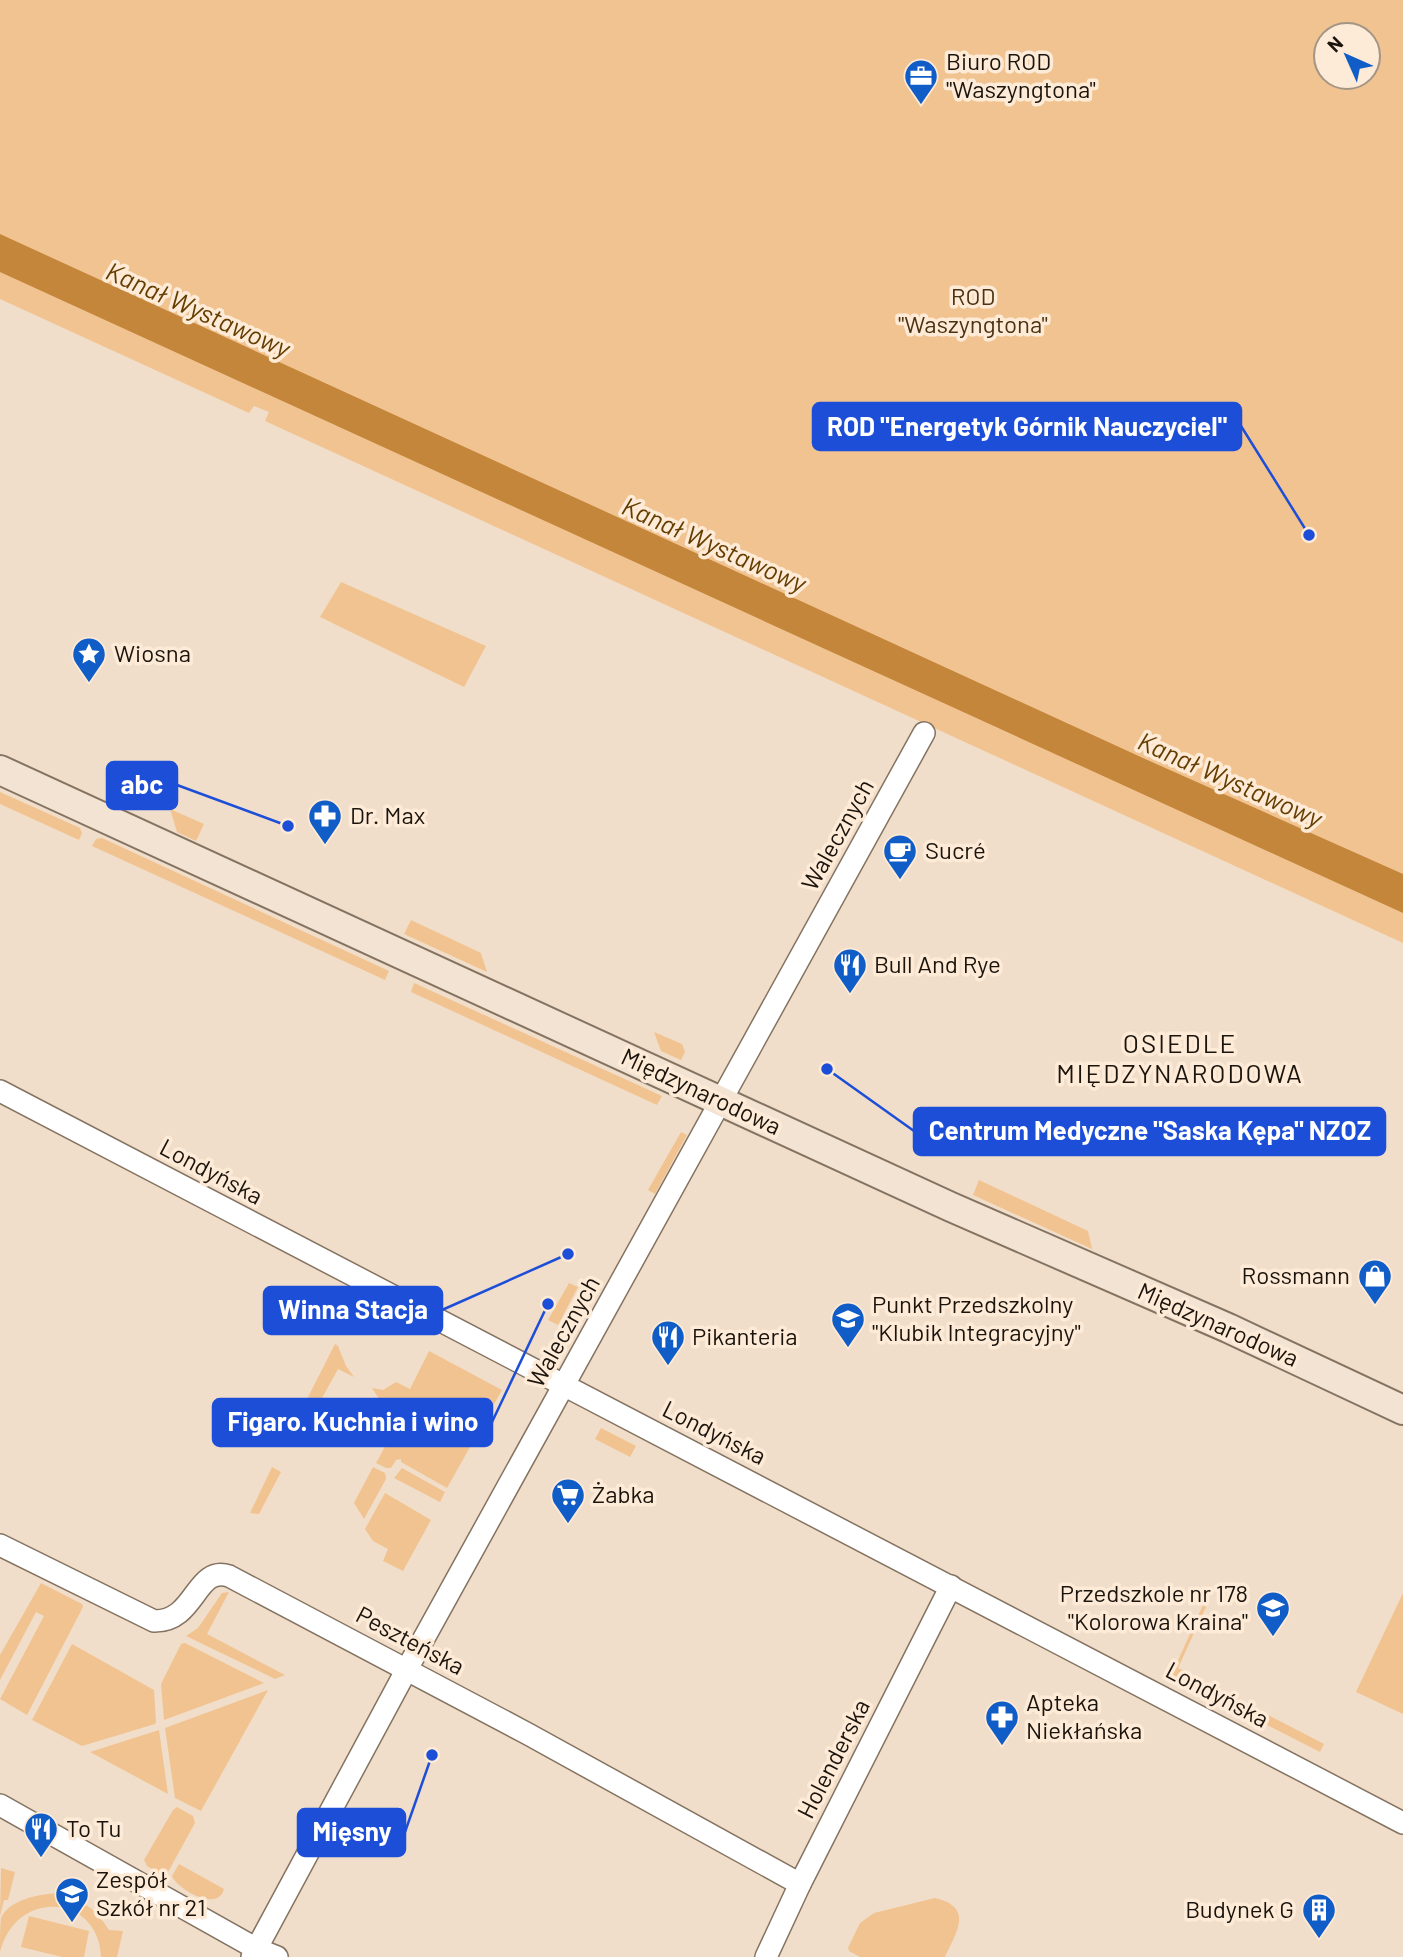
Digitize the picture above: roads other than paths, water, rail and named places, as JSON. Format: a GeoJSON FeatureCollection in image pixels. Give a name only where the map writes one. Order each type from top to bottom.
{"type":"FeatureCollection","features":[{"type":"Feature","properties":{"kind":"street","name":"Walecznych"},"geometry":{"type":"LineString","coordinates":[[254,1953],[407,1669],[924,733]]}},
{"type":"Feature","properties":{"kind":"street","name":"Międzynarodowa"},"geometry":{"type":"LineString","coordinates":[[0,770],[951,1207],[1228,1328],[1403,1410]]}},
{"type":"Feature","properties":{"kind":"street","name":"Londyńska"},"geometry":{"type":"LineString","coordinates":[[0,1091],[1403,1823]]}},
{"type":"Feature","properties":{"kind":"street","name":"Peszteńska"},"geometry":{"type":"LineString","coordinates":[[0,1545],[154,1621],[173,1618],[189,1604],[201,1584],[209,1577],[223,1574],[407,1669],[800,1884]]}},
{"type":"Feature","properties":{"kind":"street","name":"Holenderska"},"geometry":{"type":"LineString","coordinates":[[766,1957],[800,1884],[951,1586]]}},
{"type":"Feature","properties":{"kind":"street"},"geometry":{"type":"LineString","coordinates":[[0,1805],[254,1953],[277,1957]]}},
{"type":"Feature","properties":{"kind":"place","name":"Biuro ROD \"Waszyngtona\""},"geometry":{"type":"Point","coordinates":[921,106]}},
{"type":"Feature","properties":{"kind":"place","name":"ROD \"Energetyk Górnik Nauczyciel\""},"geometry":{"type":"Point","coordinates":[1309,535]}},
{"type":"Feature","properties":{"kind":"place","name":"Wiosna"},"geometry":{"type":"Point","coordinates":[89,684]}},
{"type":"Feature","properties":{"kind":"place","name":"abc"},"geometry":{"type":"Point","coordinates":[288,826]}},
{"type":"Feature","properties":{"kind":"place","name":"Dr. Max"},"geometry":{"type":"Point","coordinates":[325,846]}},
{"type":"Feature","properties":{"kind":"place","name":"Sucré"},"geometry":{"type":"Point","coordinates":[900,881]}},
{"type":"Feature","properties":{"kind":"place","name":"Bull And Rye"},"geometry":{"type":"Point","coordinates":[850,995]}},
{"type":"Feature","properties":{"kind":"place","name":"Centrum Medyczne \"Saska Kępa\" NZOZ"},"geometry":{"type":"Point","coordinates":[827,1069]}},
{"type":"Feature","properties":{"kind":"place","name":"Winna Stacja"},"geometry":{"type":"Point","coordinates":[568,1254]}},
{"type":"Feature","properties":{"kind":"place","name":"Figaro. Kuchnia i wino"},"geometry":{"type":"Point","coordinates":[548,1304]}},
{"type":"Feature","properties":{"kind":"place","name":"Rossmann"},"geometry":{"type":"Point","coordinates":[1375,1306]}},
{"type":"Feature","properties":{"kind":"place","name":"Punkt Przedszkolny \"Klubik Integracyjny\""},"geometry":{"type":"Point","coordinates":[848,1349]}},
{"type":"Feature","properties":{"kind":"place","name":"Pikanteria"},"geometry":{"type":"Point","coordinates":[668,1367]}},
{"type":"Feature","properties":{"kind":"place","name":"Żabka"},"geometry":{"type":"Point","coordinates":[568,1525]}},
{"type":"Feature","properties":{"kind":"place","name":"Przedszkole nr 178 \"Kolorowa Kraina\""},"geometry":{"type":"Point","coordinates":[1273,1638]}},
{"type":"Feature","properties":{"kind":"place","name":"Apteka Niekłańska"},"geometry":{"type":"Point","coordinates":[1002,1747]}},
{"type":"Feature","properties":{"kind":"place","name":"Mięsny"},"geometry":{"type":"Point","coordinates":[432,1755]}},
{"type":"Feature","properties":{"kind":"place","name":"To Tu"},"geometry":{"type":"Point","coordinates":[41,1859]}},
{"type":"Feature","properties":{"kind":"place","name":"Zespół Szkół nr 21"},"geometry":{"type":"Point","coordinates":[72,1924]}},
{"type":"Feature","properties":{"kind":"place","name":"Budynek G"},"geometry":{"type":"Point","coordinates":[1319,1940]}},
{"type":"Feature","properties":{"kind":"district","name":"OSIEDLE MIĘDZYNARODOWA"},"geometry":{"type":"Point","coordinates":[1180,1059]}},
{"type":"Feature","properties":{"kind":"park label","name":"ROD \"Waszyngtona\""},"geometry":{"type":"Point","coordinates":[973,311]}},
{"type":"Feature","properties":{"kind":"water label","name":"Kanał Wystawowy"},"geometry":{"type":"Point","coordinates":[198,310]}},
{"type":"Feature","properties":{"kind":"water label","name":"Kanał Wystawowy"},"geometry":{"type":"Point","coordinates":[714,545]}},
{"type":"Feature","properties":{"kind":"water label","name":"Kanał Wystawowy"},"geometry":{"type":"Point","coordinates":[1230,780]}}]}
